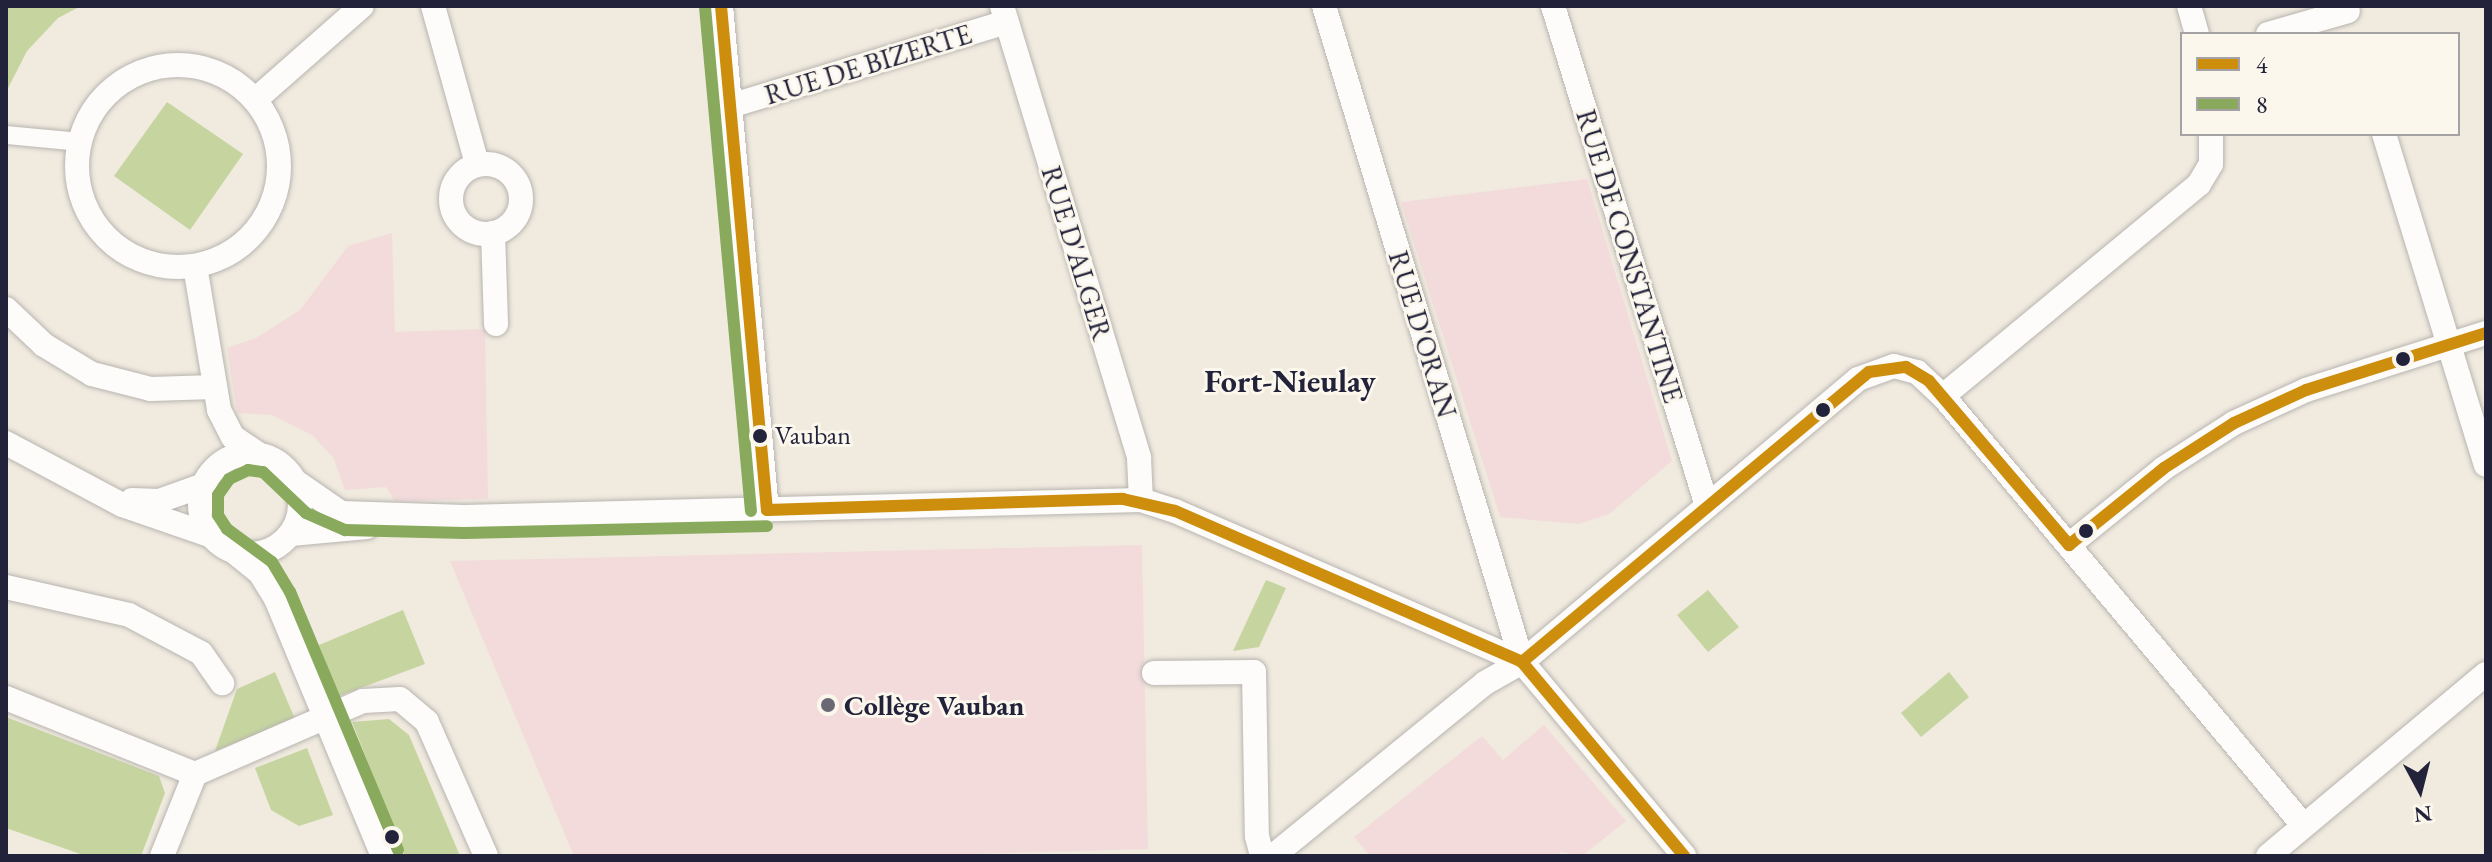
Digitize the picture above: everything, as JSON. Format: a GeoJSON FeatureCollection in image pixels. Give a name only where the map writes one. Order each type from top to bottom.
{"type":"FeatureCollection","features":[{"type":"Feature","properties":{"kind":"street"},"geometry":{"type":"LineString","coordinates":[[255,100],[362,6]]}},
{"type":"Feature","properties":{"kind":"street"},"geometry":{"type":"LineString","coordinates":[[433,6],[477,164]]}},
{"type":"Feature","properties":{"kind":"street"},"geometry":{"type":"LineString","coordinates":[[721,6],[767,510]]}},
{"type":"Feature","properties":{"kind":"street","name":"RUE D'ORAN"},"geometry":{"type":"LineString","coordinates":[[1324,6],[1522,662]]}},
{"type":"Feature","properties":{"kind":"street","name":"RUE DE CONSTANTINE"},"geometry":{"type":"LineString","coordinates":[[1553,6],[1707,506]]}},
{"type":"Feature","properties":{"kind":"street"},"geometry":{"type":"LineString","coordinates":[[2189,6],[2196,32]]}},
{"type":"Feature","properties":{"kind":"street","name":"RUE DE BIZERTE"},"geometry":{"type":"LineString","coordinates":[[730,106],[1004,14]]}},
{"type":"Feature","properties":{"kind":"street","name":"RUE D'ALGER"},"geometry":{"type":"LineString","coordinates":[[1004,14],[1139,458],[1141,500]]}},
{"type":"Feature","properties":{"kind":"street"},"geometry":{"type":"LineString","coordinates":[[2278,32],[2350,17]]}},
{"type":"Feature","properties":{"kind":"street"},"geometry":{"type":"LineString","coordinates":[[154,68],[209,70],[255,100],[278,153],[270,209],[231,252],[195,266],[143,261],[99,229],[77,179],[80,142],[107,95],[154,68]]}},
{"type":"Feature","properties":{"kind":"street"},"geometry":{"type":"LineString","coordinates":[[6,135],[80,142]]}},
{"type":"Feature","properties":{"kind":"street"},"geometry":{"type":"LineString","coordinates":[[1943,396],[2199,184],[2211,164],[2211,136]]}},
{"type":"Feature","properties":{"kind":"street"},"geometry":{"type":"LineString","coordinates":[[2385,136],[2446,345],[2486,465]]}},
{"type":"Feature","properties":{"kind":"street"},"geometry":{"type":"LineString","coordinates":[[477,164],[509,171],[521,191],[516,218],[493,233],[465,227],[451,204],[455,181],[477,164]]}},
{"type":"Feature","properties":{"kind":"street"},"geometry":{"type":"LineString","coordinates":[[493,233],[496,324]]}},
{"type":"Feature","properties":{"kind":"street"},"geometry":{"type":"LineString","coordinates":[[195,266],[217,399],[233,437],[258,454],[281,464],[296,482],[341,513],[464,517],[1141,500],[1522,662],[1684,856]]}},
{"type":"Feature","properties":{"kind":"street"},"geometry":{"type":"LineString","coordinates":[[6,309],[44,345],[92,374],[151,389],[217,399]]}},
{"type":"Feature","properties":{"kind":"street"},"geometry":{"type":"LineString","coordinates":[[2069,545],[2164,468],[2234,423],[2306,390],[2486,333]]}},
{"type":"Feature","properties":{"kind":"street"},"geometry":{"type":"LineString","coordinates":[[1273,856],[1485,683],[1522,662],[1869,372],[1906,367],[1943,396],[2304,826]]}},
{"type":"Feature","properties":{"kind":"street"},"geometry":{"type":"LineString","coordinates":[[212,536],[201,514],[217,399]]}},
{"type":"Feature","properties":{"kind":"street"},"geometry":{"type":"LineString","coordinates":[[6,443],[88,487],[212,536],[260,573],[276,599],[383,856]]}},
{"type":"Feature","properties":{"kind":"street"},"geometry":{"type":"LineString","coordinates":[[88,487],[153,502],[208,477],[233,457],[258,454]]}},
{"type":"Feature","properties":{"kind":"street"},"geometry":{"type":"LineString","coordinates":[[276,599],[274,564],[301,509],[296,482]]}},
{"type":"Feature","properties":{"kind":"street"},"geometry":{"type":"LineString","coordinates":[[233,551],[255,554],[286,539],[425,525],[464,517]]}},
{"type":"Feature","properties":{"kind":"street"},"geometry":{"type":"LineString","coordinates":[[6,587],[129,615],[201,653],[222,683]]}},
{"type":"Feature","properties":{"kind":"street"},"geometry":{"type":"LineString","coordinates":[[1154,673],[1254,672],[1257,836],[1262,856]]}},
{"type":"Feature","properties":{"kind":"street"},"geometry":{"type":"LineString","coordinates":[[2268,856],[2486,674]]}},
{"type":"Feature","properties":{"kind":"street"},"geometry":{"type":"LineString","coordinates":[[162,856],[195,774],[325,717],[388,697],[419,711],[486,856]]}},
{"type":"Feature","properties":{"kind":"street"},"geometry":{"type":"LineString","coordinates":[[6,698],[195,774]]}},
{"type":"Feature","properties":{"kind":"shaded area"},"geometry":{"type":"Polygon","coordinates":[[[1587,179],[1672,461],[1609,514],[1579,524],[1500,517],[1401,202],[1587,179]]]}},
{"type":"Feature","properties":{"kind":"shaded area"},"geometry":{"type":"Polygon","coordinates":[[[392,233],[395,332],[485,329],[488,499],[395,501],[386,487],[345,490],[333,457],[312,435],[272,415],[237,413],[227,348],[256,338],[300,310],[348,246],[392,233]]]}},
{"type":"Feature","properties":{"kind":"shaded area","name":"Collège Vauban"},"geometry":{"type":"Polygon","coordinates":[[[1142,545],[1148,849],[904,856],[574,856],[450,561],[1142,545]]]}},
{"type":"Feature","properties":{"kind":"shaded area"},"geometry":{"type":"Polygon","coordinates":[[[1544,725],[1626,821],[1582,856],[1561,852],[1556,856],[1370,856],[1354,837],[1482,736],[1503,760],[1544,725]]]}},
{"type":"Feature","properties":{"kind":"green space"},"geometry":{"type":"Polygon","coordinates":[[[6,6],[81,6],[58,18],[27,51],[6,92],[6,6]]]}},
{"type":"Feature","properties":{"kind":"green space"},"geometry":{"type":"Polygon","coordinates":[[[167,102],[243,154],[190,230],[114,176],[167,102]]]}},
{"type":"Feature","properties":{"kind":"green space"},"geometry":{"type":"Polygon","coordinates":[[[1266,580],[1286,588],[1259,647],[1233,651],[1266,580]]]}},
{"type":"Feature","properties":{"kind":"green space"},"geometry":{"type":"Polygon","coordinates":[[[1708,590],[1739,627],[1708,652],[1677,615],[1708,590]]]}},
{"type":"Feature","properties":{"kind":"green space"},"geometry":{"type":"Polygon","coordinates":[[[403,610],[425,664],[339,696],[319,645],[403,610]]]}},
{"type":"Feature","properties":{"kind":"green space"},"geometry":{"type":"Polygon","coordinates":[[[275,672],[295,719],[215,751],[237,689],[275,672]]]}},
{"type":"Feature","properties":{"kind":"green space"},"geometry":{"type":"Polygon","coordinates":[[[1949,672],[1969,697],[1921,737],[1901,713],[1949,672]]]}},
{"type":"Feature","properties":{"kind":"green space"},"geometry":{"type":"Polygon","coordinates":[[[6,717],[159,776],[165,793],[141,856],[86,856],[6,828],[6,717]]]}},
{"type":"Feature","properties":{"kind":"green space"},"geometry":{"type":"Polygon","coordinates":[[[389,719],[409,735],[460,856],[405,856],[352,722],[389,719]]]}},
{"type":"Feature","properties":{"kind":"green space"},"geometry":{"type":"Polygon","coordinates":[[[307,748],[333,815],[299,826],[271,810],[255,768],[307,748]]]}},
{"type":"Feature","properties":{"kind":"transit line","name":"4"},"geometry":{"type":"LineString","coordinates":[[721,6],[767,510],[1123,499],[1175,511],[1522,662],[1684,856]]}},
{"type":"Feature","properties":{"kind":"transit line","name":"8"},"geometry":{"type":"LineString","coordinates":[[705,7],[751,511]]}},
{"type":"Feature","properties":{"kind":"transit line","name":"4"},"geometry":{"type":"LineString","coordinates":[[1522,662],[1869,372],[1906,367],[1929,381],[2069,545],[2164,468],[2234,423],[2306,390],[2486,333]]}},
{"type":"Feature","properties":{"kind":"transit line","name":"8"},"geometry":{"type":"LineString","coordinates":[[398,850],[290,592],[272,562],[227,529],[218,515],[218,495],[229,479],[248,470],[263,472],[306,513],[345,530],[464,533],[767,526]]}},
{"type":"Feature","properties":{"kind":"place","name":"Vauban"},"geometry":{"type":"Point","coordinates":[760,436]}},
{"type":"Feature","properties":{"kind":"place","name":"Collège Vauban"},"geometry":{"type":"Point","coordinates":[828,705]}},
{"type":"Feature","properties":{"kind":"district","name":"Fort-Nieulay"},"geometry":{"type":"Point","coordinates":[1290,381]}}]}
